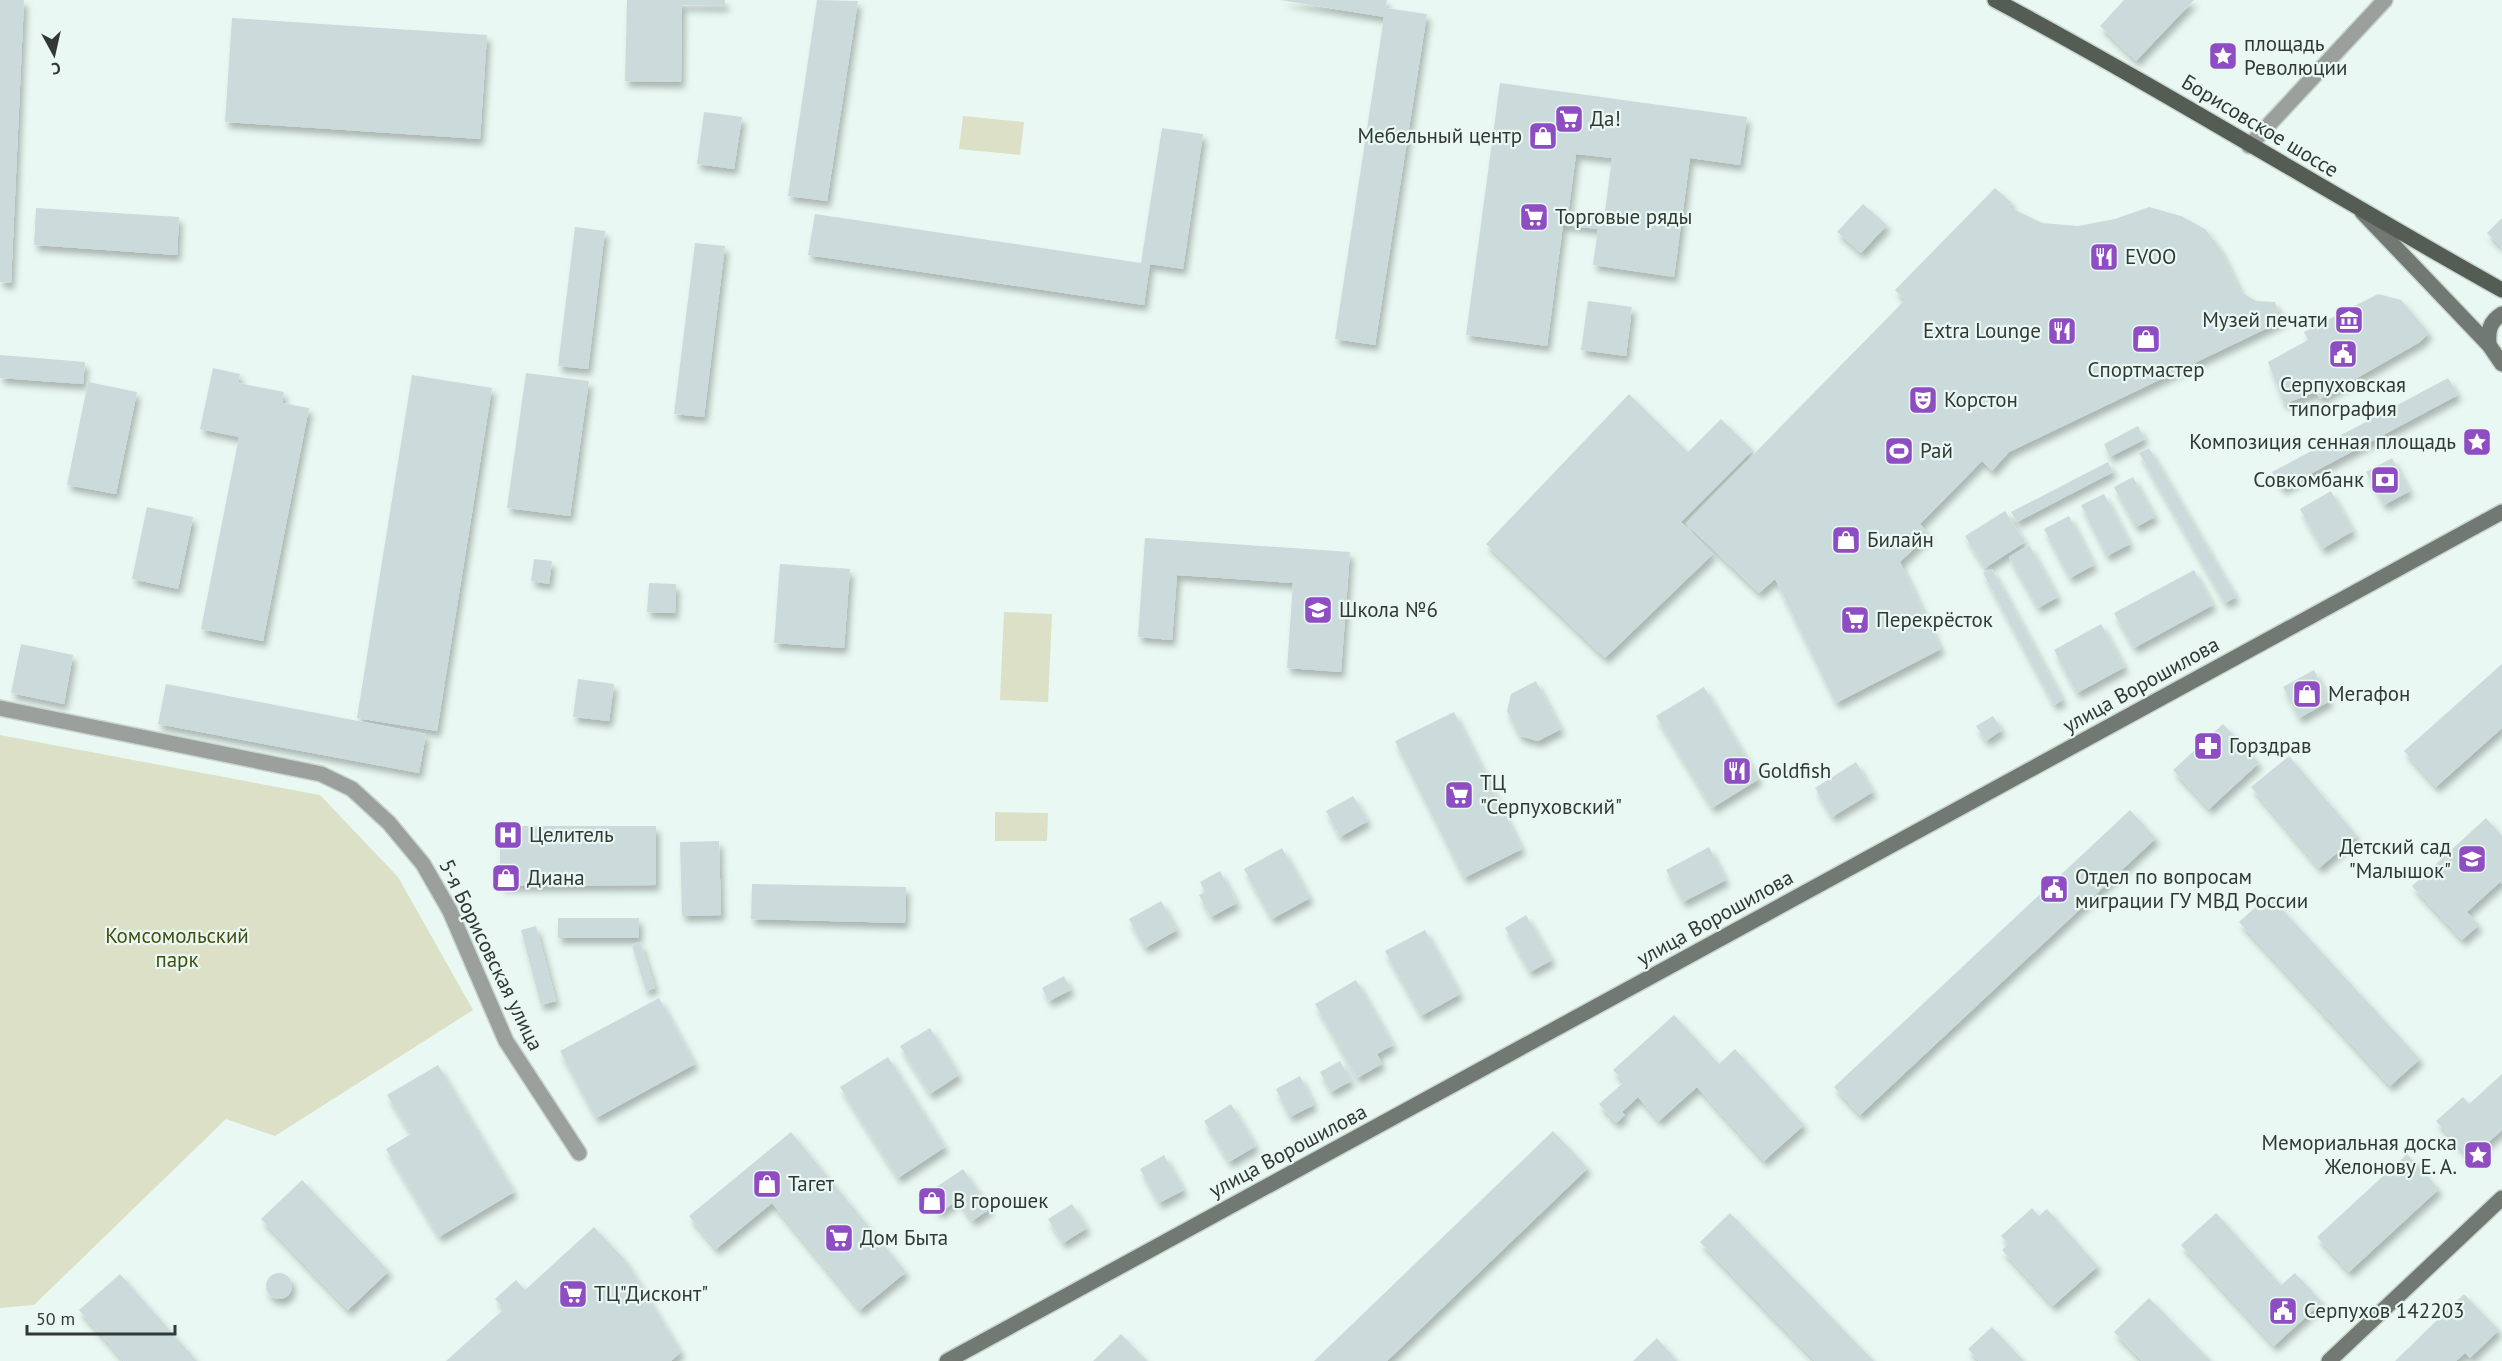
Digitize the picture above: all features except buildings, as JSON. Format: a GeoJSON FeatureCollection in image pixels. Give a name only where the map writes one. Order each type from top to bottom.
{"type":"FeatureCollection","features":[{"type":"Feature","properties":{"kind":"main road","name":"Борисовское шоссе"},"geometry":{"type":"LineString","coordinates":[[1995,0],[2173,98],[2249,146],[2362,212],[2502,290]]}},
{"type":"Feature","properties":{"kind":"main road"},"geometry":{"type":"LineString","coordinates":[[2362,212],[2489,345],[2502,364]]}},
{"type":"Feature","properties":{"kind":"main road"},"geometry":{"type":"LineString","coordinates":[[2489,345],[2488,328],[2495,318],[2502,314]]}},
{"type":"Feature","properties":{"kind":"main road","name":"улица Ворошилова"},"geometry":{"type":"LineString","coordinates":[[947,1361],[965,1357],[2502,512]]}},
{"type":"Feature","properties":{"kind":"main road"},"geometry":{"type":"LineString","coordinates":[[2329,1361],[2502,1198]]}},
{"type":"Feature","properties":{"kind":"street"},"geometry":{"type":"LineString","coordinates":[[2249,146],[2385,0]]}},
{"type":"Feature","properties":{"kind":"street","name":"5-я Борисовская улица"},"geometry":{"type":"LineString","coordinates":[[0,708],[321,774],[352,789],[389,823],[423,864],[450,911],[506,1041],[579,1153]]}},
{"type":"Feature","properties":{"kind":"green space"},"geometry":{"type":"Polygon","coordinates":[[[963,116],[1024,122],[1020,155],[959,149],[963,116]]]}},
{"type":"Feature","properties":{"kind":"green space"},"geometry":{"type":"Polygon","coordinates":[[[1004,612],[1052,614],[1048,702],[1000,700],[1004,612]]]}},
{"type":"Feature","properties":{"kind":"green space","name":"Комсомольский парк"},"geometry":{"type":"Polygon","coordinates":[[[0,735],[320,795],[398,877],[473,1010],[275,1136],[226,1119],[34,1305],[0,1308],[0,735]]]}},
{"type":"Feature","properties":{"kind":"green space"},"geometry":{"type":"Polygon","coordinates":[[[995,812],[1048,813],[1047,841],[995,841],[995,812]]]}},
{"type":"Feature","properties":{"kind":"place","name":"площадь Революции"},"geometry":{"type":"Point","coordinates":[2223,56]}},
{"type":"Feature","properties":{"kind":"place","name":"Да!"},"geometry":{"type":"Point","coordinates":[1569,119]}},
{"type":"Feature","properties":{"kind":"place","name":"Мебельный центр"},"geometry":{"type":"Point","coordinates":[1543,136]}},
{"type":"Feature","properties":{"kind":"place","name":"Торговые ряды"},"geometry":{"type":"Point","coordinates":[1534,217]}},
{"type":"Feature","properties":{"kind":"place","name":"EVOO"},"geometry":{"type":"Point","coordinates":[2104,257]}},
{"type":"Feature","properties":{"kind":"place","name":"Музей печати"},"geometry":{"type":"Point","coordinates":[2349,320]}},
{"type":"Feature","properties":{"kind":"place","name":"Extra Lounge"},"geometry":{"type":"Point","coordinates":[2062,331]}},
{"type":"Feature","properties":{"kind":"place","name":"Спортмастер"},"geometry":{"type":"Point","coordinates":[2146,339]}},
{"type":"Feature","properties":{"kind":"place","name":"Серпуховская типография"},"geometry":{"type":"Point","coordinates":[2343,354]}},
{"type":"Feature","properties":{"kind":"place","name":"Корстон"},"geometry":{"type":"Point","coordinates":[1923,400]}},
{"type":"Feature","properties":{"kind":"place","name":"Композиция сенная площадь"},"geometry":{"type":"Point","coordinates":[2477,442]}},
{"type":"Feature","properties":{"kind":"place","name":"Рай"},"geometry":{"type":"Point","coordinates":[1899,451]}},
{"type":"Feature","properties":{"kind":"place","name":"Совкомбанк"},"geometry":{"type":"Point","coordinates":[2385,480]}},
{"type":"Feature","properties":{"kind":"place","name":"Билайн"},"geometry":{"type":"Point","coordinates":[1846,540]}},
{"type":"Feature","properties":{"kind":"place","name":"Школа №6"},"geometry":{"type":"Point","coordinates":[1318,610]}},
{"type":"Feature","properties":{"kind":"place","name":"Перекрёсток"},"geometry":{"type":"Point","coordinates":[1855,620]}},
{"type":"Feature","properties":{"kind":"place","name":"Мегафон"},"geometry":{"type":"Point","coordinates":[2307,694]}},
{"type":"Feature","properties":{"kind":"place","name":"Горздрав"},"geometry":{"type":"Point","coordinates":[2208,746]}},
{"type":"Feature","properties":{"kind":"place","name":"Goldfish"},"geometry":{"type":"Point","coordinates":[1737,771]}},
{"type":"Feature","properties":{"kind":"place","name":"ТЦ \"Серпуховский\""},"geometry":{"type":"Point","coordinates":[1459,795]}},
{"type":"Feature","properties":{"kind":"place","name":"Целитель"},"geometry":{"type":"Point","coordinates":[508,835]}},
{"type":"Feature","properties":{"kind":"place","name":"Детский сад \"Малышок\""},"geometry":{"type":"Point","coordinates":[2472,859]}},
{"type":"Feature","properties":{"kind":"place","name":"Диана"},"geometry":{"type":"Point","coordinates":[506,878]}},
{"type":"Feature","properties":{"kind":"place","name":"Отдел по вопросам миграции ГУ МВД России"},"geometry":{"type":"Point","coordinates":[2054,889]}},
{"type":"Feature","properties":{"kind":"place","name":"Мемориальная доска Желонову Е. А."},"geometry":{"type":"Point","coordinates":[2478,1155]}},
{"type":"Feature","properties":{"kind":"place","name":"Тагет"},"geometry":{"type":"Point","coordinates":[767,1184]}},
{"type":"Feature","properties":{"kind":"place","name":"В горошек"},"geometry":{"type":"Point","coordinates":[932,1201]}},
{"type":"Feature","properties":{"kind":"place","name":"Дом Быта"},"geometry":{"type":"Point","coordinates":[839,1238]}},
{"type":"Feature","properties":{"kind":"place","name":"ТЦ\"Дисконт\""},"geometry":{"type":"Point","coordinates":[573,1294]}},
{"type":"Feature","properties":{"kind":"place","name":"Серпухов 142203"},"geometry":{"type":"Point","coordinates":[2283,1311]}}]}
